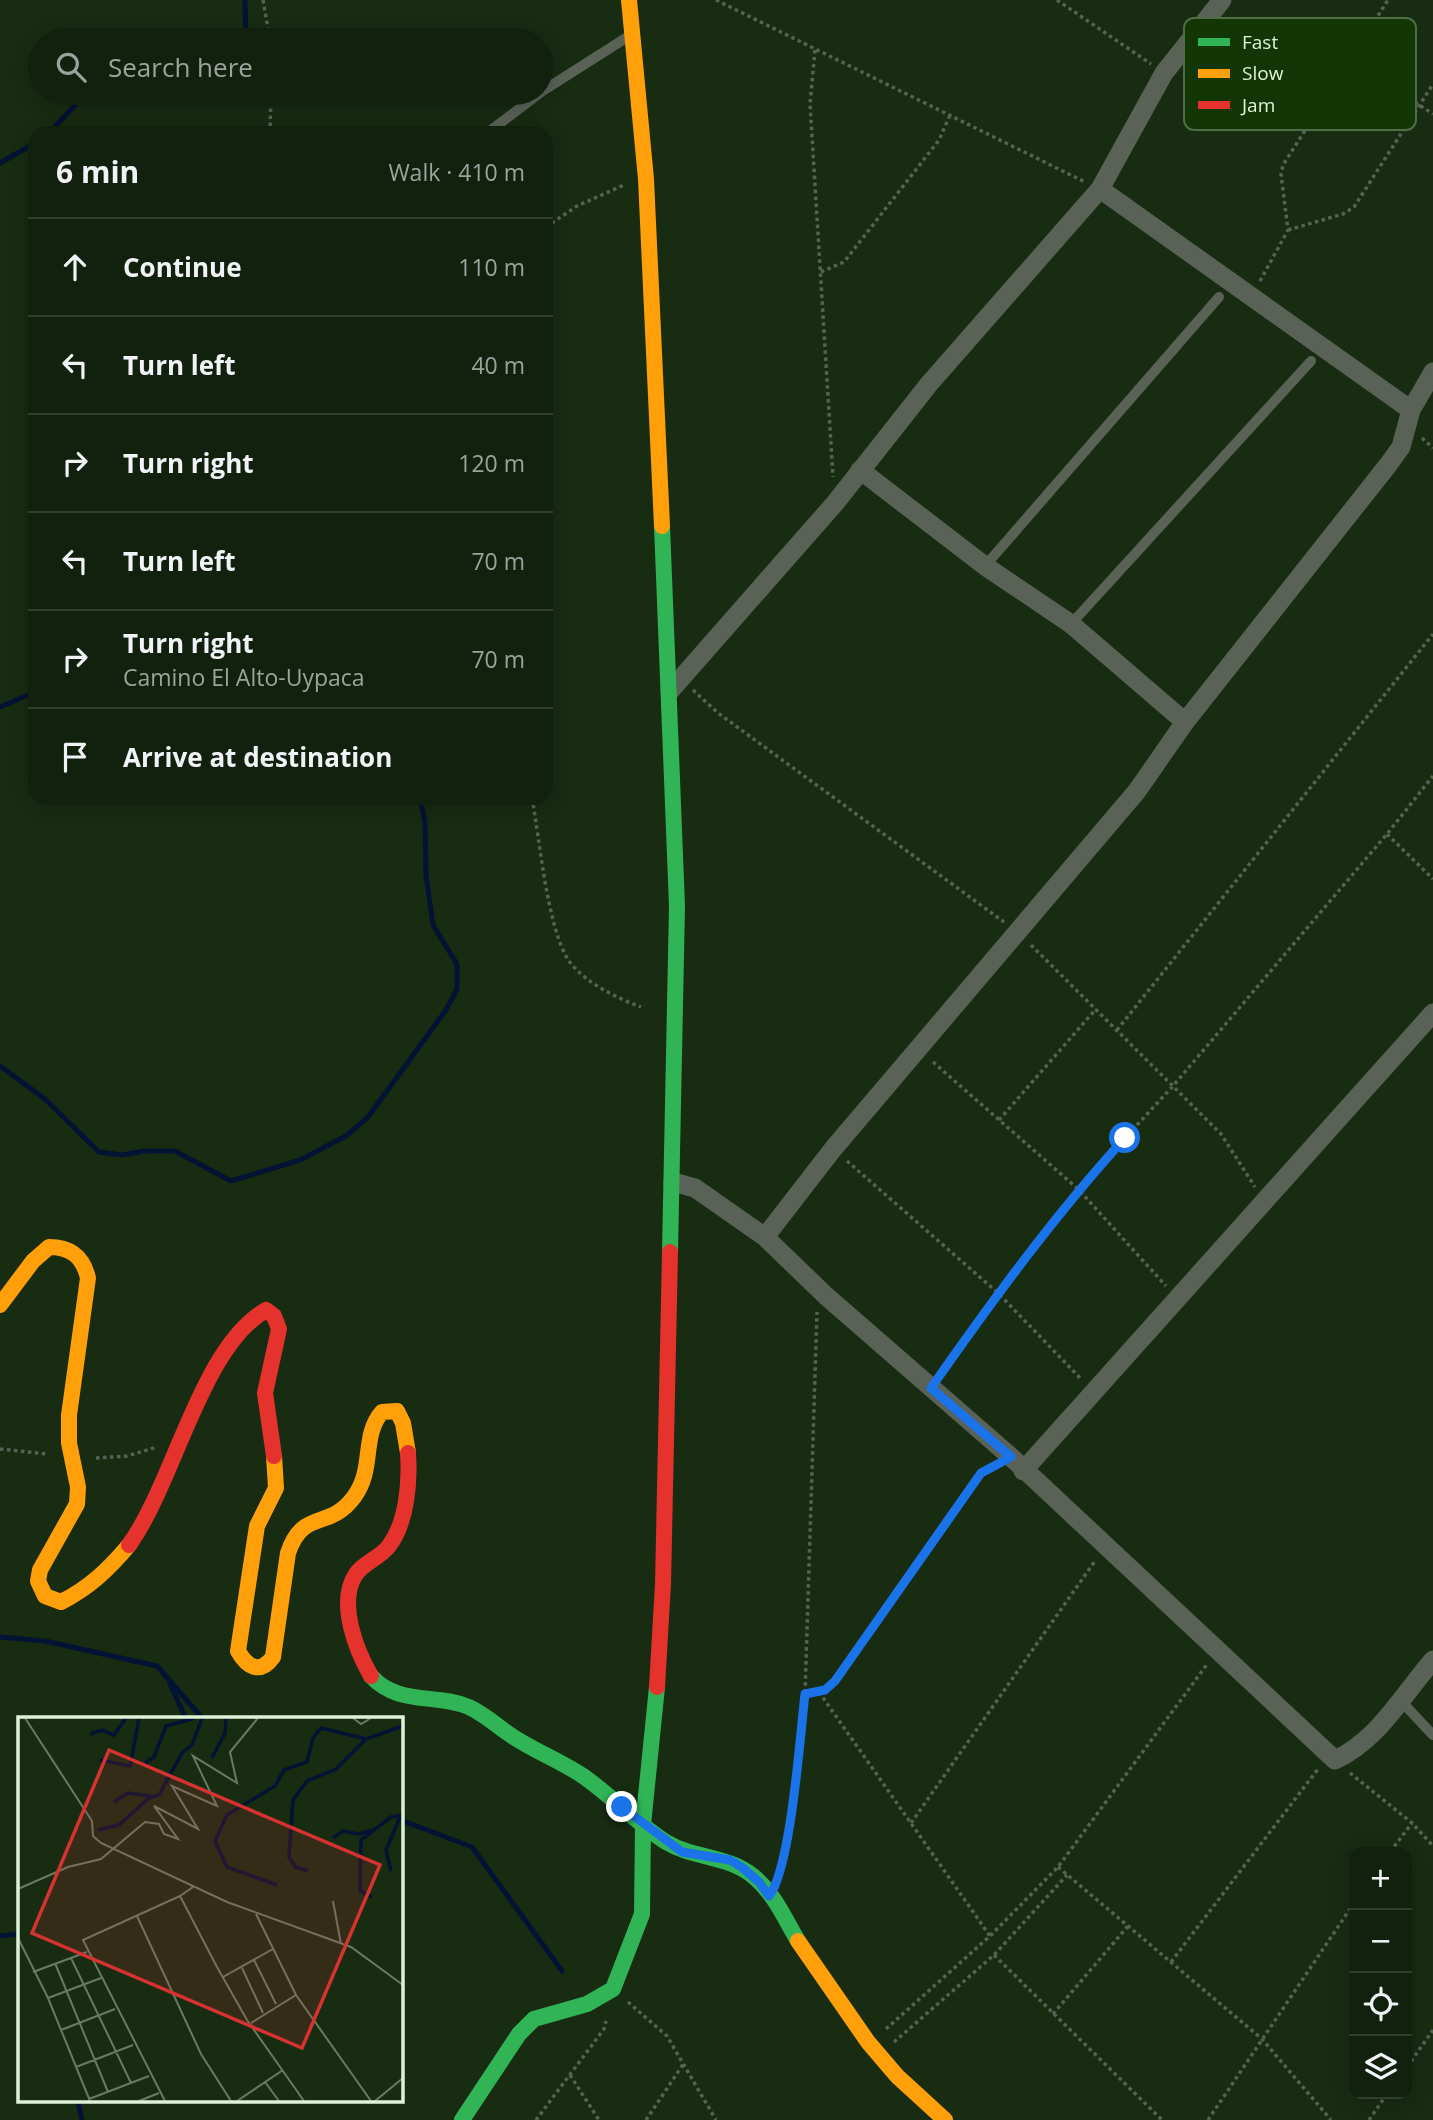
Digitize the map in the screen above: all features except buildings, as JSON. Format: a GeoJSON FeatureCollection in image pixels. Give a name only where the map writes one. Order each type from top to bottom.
{"type":"FeatureCollection","features":[{"type":"Feature","properties":{"kind":"street"},"geometry":{"type":"LineString","coordinates":[[462,2120],[519,2034],[534,2019],[587,2004],[613,1989],[642,1914],[643,1825],[653,1735],[663,1584],[677,906],[676,685],[646,179],[630,35],[629,0]]}},
{"type":"Feature","properties":{"kind":"street"},"geometry":{"type":"LineString","coordinates":[[1208,18],[1222,0]]}},
{"type":"Feature","properties":{"kind":"street"},"geometry":{"type":"LineString","coordinates":[[676,685],[836,502],[938,373],[1100,189],[1164,73],[1184,48]]}},
{"type":"Feature","properties":{"kind":"street"},"geometry":{"type":"LineString","coordinates":[[1100,189],[1411,410]]}},
{"type":"Feature","properties":{"kind":"street"},"geometry":{"type":"LineString","coordinates":[[765,1237],[833,1149],[1137,791],[1185,723],[1401,447],[1411,410],[1433,372]]}},
{"type":"Feature","properties":{"kind":"street"},"geometry":{"type":"LineString","coordinates":[[860,470],[985,566],[1071,624],[1185,723]]}},
{"type":"Feature","properties":{"kind":"street"},"geometry":{"type":"LineString","coordinates":[[1017,1464],[1094,1391],[1433,1013]]}},
{"type":"Feature","properties":{"kind":"street"},"geometry":{"type":"LineString","coordinates":[[673,1182],[695,1188],[765,1237],[825,1295],[1017,1464],[1335,1760],[1354,1751],[1371,1738],[1399,1699],[1433,1660]]}},
{"type":"Feature","properties":{"kind":"street"},"geometry":{"type":"LineString","coordinates":[[0,1305],[33,1261],[49,1247],[67,1248],[77,1254],[86,1267],[88,1278],[70,1402],[68,1435],[77,1503],[40,1570],[38,1581],[45,1597],[61,1602],[84,1592],[141,1527],[157,1499],[225,1349],[247,1319],[266,1310],[274,1316],[279,1329],[268,1368],[265,1393],[277,1474],[272,1499],[263,1509],[252,1552],[239,1642],[241,1659],[254,1668],[270,1662],[294,1536],[304,1525],[323,1521],[343,1511],[357,1492],[369,1467],[372,1423],[382,1412],[397,1411],[408,1437],[403,1519],[389,1546],[375,1559],[361,1566],[352,1581],[352,1631],[362,1661],[376,1682],[396,1695],[470,1707],[539,1753],[602,1789],[643,1825],[682,1852],[730,1860],[759,1882],[875,2049],[944,2120]]}},
{"type":"Feature","properties":{"kind":"lane"},"geometry":{"type":"LineString","coordinates":[[553,84],[630,35]]}},
{"type":"Feature","properties":{"kind":"lane"},"geometry":{"type":"LineString","coordinates":[[496,126],[523,105]]}},
{"type":"Feature","properties":{"kind":"lane"},"geometry":{"type":"LineString","coordinates":[[985,566],[1219,297]]}},
{"type":"Feature","properties":{"kind":"lane"},"geometry":{"type":"LineString","coordinates":[[1071,624],[1311,361]]}},
{"type":"Feature","properties":{"kind":"lane"},"geometry":{"type":"LineString","coordinates":[[1399,1699],[1433,1735]]}},
{"type":"Feature","properties":{"kind":"path"},"geometry":{"type":"LineString","coordinates":[[263,0],[268,28]]}},
{"type":"Feature","properties":{"kind":"path"},"geometry":{"type":"LineString","coordinates":[[716,0],[815,50],[810,104],[836,502]]}},
{"type":"Feature","properties":{"kind":"path"},"geometry":{"type":"LineString","coordinates":[[1057,0],[1164,73]]}},
{"type":"Feature","properties":{"kind":"path"},"geometry":{"type":"LineString","coordinates":[[1377,18],[1388,0]]}},
{"type":"Feature","properties":{"kind":"path"},"geometry":{"type":"LineString","coordinates":[[1416,110],[1433,84]]}},
{"type":"Feature","properties":{"kind":"path"},"geometry":{"type":"LineString","coordinates":[[1416,103],[1433,114]]}},
{"type":"Feature","properties":{"kind":"path"},"geometry":{"type":"LineString","coordinates":[[270,126],[271,105]]}},
{"type":"Feature","properties":{"kind":"path"},"geometry":{"type":"LineString","coordinates":[[821,272],[844,262],[939,140],[950,115]]}},
{"type":"Feature","properties":{"kind":"path"},"geometry":{"type":"LineString","coordinates":[[1252,295],[1288,230],[1281,174],[1283,165],[1305,130]]}},
{"type":"Feature","properties":{"kind":"path"},"geometry":{"type":"LineString","coordinates":[[1288,230],[1343,214],[1354,207],[1403,130]]}},
{"type":"Feature","properties":{"kind":"path"},"geometry":{"type":"LineString","coordinates":[[553,223],[610,190],[646,179]]}},
{"type":"Feature","properties":{"kind":"path"},"geometry":{"type":"LineString","coordinates":[[1117,1030],[1433,634]]}},
{"type":"Feature","properties":{"kind":"path"},"geometry":{"type":"LineString","coordinates":[[676,685],[1019,933],[1221,1134],[1264,1201]]}},
{"type":"Feature","properties":{"kind":"path"},"geometry":{"type":"LineString","coordinates":[[931,1388],[998,1293],[1078,1189],[1173,1086],[1387,835],[1433,776]]}},
{"type":"Feature","properties":{"kind":"path"},"geometry":{"type":"LineString","coordinates":[[533,805],[563,949],[578,971],[621,1000],[641,1007]]}},
{"type":"Feature","properties":{"kind":"path"},"geometry":{"type":"LineString","coordinates":[[1387,835],[1433,878]]}},
{"type":"Feature","properties":{"kind":"path"},"geometry":{"type":"LineString","coordinates":[[999,1120],[1096,1009]]}},
{"type":"Feature","properties":{"kind":"path"},"geometry":{"type":"LineString","coordinates":[[919,1049],[1078,1189],[1177,1298]]}},
{"type":"Feature","properties":{"kind":"path"},"geometry":{"type":"LineString","coordinates":[[833,1149],[998,1293],[1094,1391]]}},
{"type":"Feature","properties":{"kind":"path"},"geometry":{"type":"LineString","coordinates":[[769,1896],[777,1885],[785,1860],[805,1694],[817,1312],[825,1295]]}},
{"type":"Feature","properties":{"kind":"path"},"geometry":{"type":"LineString","coordinates":[[805,1694],[819,1692],[835,1681],[981,1473],[1017,1464]]}},
{"type":"Feature","properties":{"kind":"path"},"geometry":{"type":"LineString","coordinates":[[911,1823],[1105,1548]]}},
{"type":"Feature","properties":{"kind":"path"},"geometry":{"type":"LineString","coordinates":[[875,2049],[1058,1867],[1218,1650]]}},
{"type":"Feature","properties":{"kind":"path"},"geometry":{"type":"LineString","coordinates":[[819,1692],[990,1936]]}},
{"type":"Feature","properties":{"kind":"path"},"geometry":{"type":"LineString","coordinates":[[1171,1962],[1314,1772],[1335,1760],[1412,1823],[1433,1846]]}},
{"type":"Feature","properties":{"kind":"path"},"geometry":{"type":"LineString","coordinates":[[1394,1847],[1412,1823]]}},
{"type":"Feature","properties":{"kind":"path"},"geometry":{"type":"LineString","coordinates":[[1058,1867],[1262,2039],[1331,2120]]}},
{"type":"Feature","properties":{"kind":"path"},"geometry":{"type":"LineString","coordinates":[[875,2049],[993,1955],[1068,1875]]}},
{"type":"Feature","properties":{"kind":"path"},"geometry":{"type":"LineString","coordinates":[[1208,2120],[1349,1910]]}},
{"type":"Feature","properties":{"kind":"path"},"geometry":{"type":"LineString","coordinates":[[1054,2014],[1128,1926]]}},
{"type":"Feature","properties":{"kind":"path"},"geometry":{"type":"LineString","coordinates":[[993,1955],[1162,2120]]}},
{"type":"Feature","properties":{"kind":"path"},"geometry":{"type":"LineString","coordinates":[[536,2120],[604,2029],[613,1989],[667,2036],[716,2120]]}},
{"type":"Feature","properties":{"kind":"path"},"geometry":{"type":"LineString","coordinates":[[1412,2060],[1433,2030]]}},
{"type":"Feature","properties":{"kind":"path"},"geometry":{"type":"LineString","coordinates":[[646,2120],[684,2063]]}},
{"type":"Feature","properties":{"kind":"path"},"geometry":{"type":"LineString","coordinates":[[569,2075],[599,2120]]}},
{"type":"Feature","properties":{"kind":"path"},"geometry":{"type":"LineString","coordinates":[[1369,2120],[1384,2099]]}},
{"type":"Feature","properties":{"kind":"waterway"},"geometry":{"type":"LineString","coordinates":[[245,0],[246,28]]}},
{"type":"Feature","properties":{"kind":"waterway"},"geometry":{"type":"LineString","coordinates":[[56,126],[75,105]]}},
{"type":"Feature","properties":{"kind":"waterway"},"geometry":{"type":"LineString","coordinates":[[0,163],[28,147]]}},
{"type":"Feature","properties":{"kind":"waterway"},"geometry":{"type":"LineString","coordinates":[[0,707],[28,695]]}},
{"type":"Feature","properties":{"kind":"waterway"},"geometry":{"type":"LineString","coordinates":[[0,1066],[45,1099],[99,1152],[122,1155],[144,1151],[175,1151],[231,1181],[300,1160],[346,1136],[368,1117],[446,1010],[457,989],[457,964],[433,925],[426,875],[425,823],[421,805]]}},
{"type":"Feature","properties":{"kind":"waterway"},"geometry":{"type":"LineString","coordinates":[[0,1637],[45,1641],[157,1666],[201,1717]]}},
{"type":"Feature","properties":{"kind":"waterway"},"geometry":{"type":"LineString","coordinates":[[170,1684],[185,1717]]}},
{"type":"Feature","properties":{"kind":"waterway"},"geometry":{"type":"LineString","coordinates":[[402,1820],[472,1847],[562,1971]]}},
{"type":"Feature","properties":{"kind":"waterway"},"geometry":{"type":"LineString","coordinates":[[0,1936],[18,1934]]}},
{"type":"Feature","properties":{"kind":"waterway"},"geometry":{"type":"LineString","coordinates":[[78,2102],[82,2120]]}},
{"type":"Feature","properties":{"kind":"traffic: fast"},"geometry":{"type":"LineString","coordinates":[[662,526],[677,906],[670,1252]]}},
{"type":"Feature","properties":{"kind":"traffic: fast"},"geometry":{"type":"LineString","coordinates":[[371,1676],[393,1692],[469,1707],[518,1740],[583,1776],[666,1842],[688,1852],[722,1860],[743,1869],[767,1890],[798,1941]]}},
{"type":"Feature","properties":{"kind":"traffic: fast"},"geometry":{"type":"LineString","coordinates":[[462,2120],[519,2034],[534,2019],[587,2004],[613,1989],[642,1914],[643,1825],[657,1687]]}},
{"type":"Feature","properties":{"kind":"traffic: slow"},"geometry":{"type":"LineString","coordinates":[[629,0],[646,179],[662,526]]}},
{"type":"Feature","properties":{"kind":"traffic: slow"},"geometry":{"type":"LineString","coordinates":[[0,1305],[33,1261],[49,1247],[70,1251],[83,1264],[88,1278],[69,1415],[69,1443],[78,1487],[77,1504],[40,1570],[38,1581],[45,1596],[61,1602],[81,1591],[129,1545]]}},
{"type":"Feature","properties":{"kind":"traffic: slow"},"geometry":{"type":"LineString","coordinates":[[274,1456],[276,1488],[257,1526],[238,1651],[245,1661],[254,1667],[263,1666],[273,1657],[288,1553],[294,1539],[309,1524],[335,1514],[354,1497],[364,1475],[372,1431],[382,1412],[397,1411],[403,1423],[408,1453]]}},
{"type":"Feature","properties":{"kind":"traffic: slow"},"geometry":{"type":"LineString","coordinates":[[798,1941],[868,2042],[897,2076],[945,2120]]}},
{"type":"Feature","properties":{"kind":"traffic: jam"},"geometry":{"type":"LineString","coordinates":[[657,1687],[663,1584],[670,1252]]}},
{"type":"Feature","properties":{"kind":"traffic: jam"},"geometry":{"type":"LineString","coordinates":[[129,1545],[161,1486],[190,1417],[224,1353],[243,1328],[266,1310],[274,1316],[279,1329],[265,1393],[274,1456]]}},
{"type":"Feature","properties":{"kind":"traffic: jam"},"geometry":{"type":"LineString","coordinates":[[371,1676],[355,1640],[348,1612],[348,1598],[356,1574],[389,1546],[400,1525],[408,1489],[408,1453]]}},
{"type":"Feature","properties":{"kind":"route"},"geometry":{"type":"LineString","coordinates":[[622,1807],[682,1852],[730,1860],[759,1882],[769,1896],[773,1891],[785,1860],[805,1694],[825,1690],[835,1681],[981,1473],[987,1467],[1011,1457],[931,1388],[998,1293],[1078,1189],[1125,1138]]}}]}
